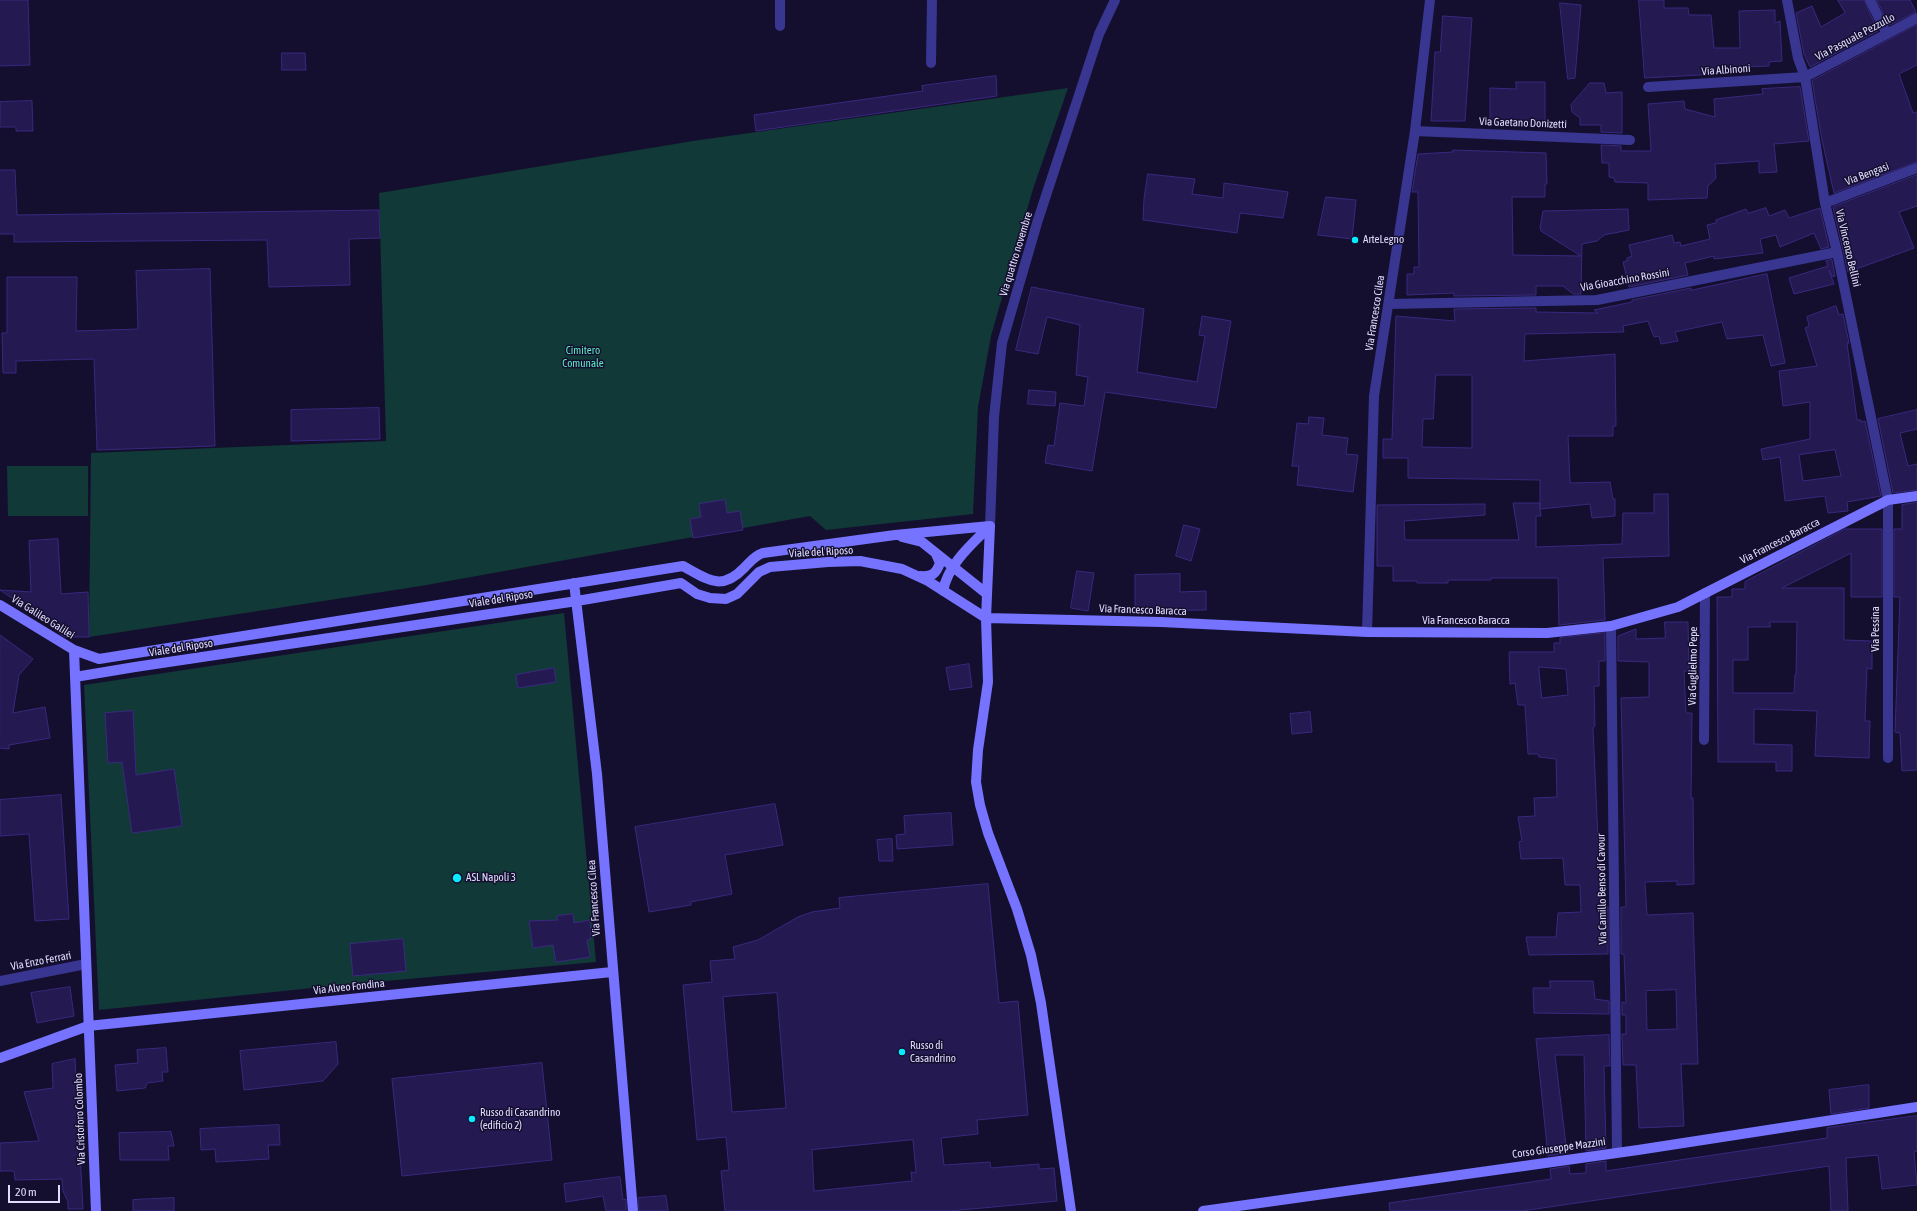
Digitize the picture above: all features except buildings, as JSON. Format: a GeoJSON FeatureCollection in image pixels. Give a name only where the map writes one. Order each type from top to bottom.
{"type":"FeatureCollection","features":[{"type":"Feature","properties":{"kind":"street"},"geometry":{"type":"LineString","coordinates":[[780,0],[780,26]]}},
{"type":"Feature","properties":{"kind":"street"},"geometry":{"type":"LineString","coordinates":[[931,63],[932,0]]}},
{"type":"Feature","properties":{"kind":"street","name":"Via quattro novembre"},"geometry":{"type":"LineString","coordinates":[[990,526],[994,417],[1002,343],[1037,223],[1097,42],[1115,0]]}},
{"type":"Feature","properties":{"kind":"street","name":"Via Francesco Cilea"},"geometry":{"type":"LineString","coordinates":[[1367,632],[1374,396],[1415,131],[1430,0]]}},
{"type":"Feature","properties":{"kind":"street","name":"Via Vincenzo Bellini"},"geometry":{"type":"LineString","coordinates":[[1787,0],[1798,58],[1805,77],[1826,203],[1888,500]]}},
{"type":"Feature","properties":{"kind":"street"},"geometry":{"type":"LineString","coordinates":[[1870,0],[1887,34]]}},
{"type":"Feature","properties":{"kind":"street","name":"Via Pasquale Pezzullo"},"geometry":{"type":"LineString","coordinates":[[1805,77],[1917,18]]}},
{"type":"Feature","properties":{"kind":"street","name":"Via Albinoni"},"geometry":{"type":"LineString","coordinates":[[1648,87],[1805,77]]}},
{"type":"Feature","properties":{"kind":"street","name":"Via Gaetano Donizetti"},"geometry":{"type":"LineString","coordinates":[[1415,131],[1630,140]]}},
{"type":"Feature","properties":{"kind":"street","name":"Via Bengasi"},"geometry":{"type":"LineString","coordinates":[[1826,203],[1917,168]]}},
{"type":"Feature","properties":{"kind":"street","name":"Via Gioacchino Rossini"},"geometry":{"type":"LineString","coordinates":[[1389,304],[1597,300],[1837,252]]}},
{"type":"Feature","properties":{"kind":"street","name":"Via Francesco Baracca"},"geometry":{"type":"LineString","coordinates":[[986,618],[1161,622],[1367,632],[1547,633],[1611,626],[1678,607],[1888,500],[1917,496]]}},
{"type":"Feature","properties":{"kind":"street","name":"Via Pessina"},"geometry":{"type":"LineString","coordinates":[[1888,500],[1888,758]]}},
{"type":"Feature","properties":{"kind":"street"},"geometry":{"type":"LineString","coordinates":[[943,591],[944,583],[953,567],[963,554],[990,526]]}},
{"type":"Feature","properties":{"kind":"street"},"geometry":{"type":"LineString","coordinates":[[990,526],[986,618],[988,682],[978,750],[976,782],[980,806],[988,833],[1017,909],[1031,955],[1041,1003],[1071,1211]]}},
{"type":"Feature","properties":{"kind":"street","name":"Viale del Riposo"},"geometry":{"type":"LineString","coordinates":[[74,650],[99,659],[683,566],[709,581],[723,582],[736,576],[756,556],[763,553],[896,535],[990,526]]}},
{"type":"Feature","properties":{"kind":"street","name":"Viale del Riposo"},"geometry":{"type":"LineString","coordinates":[[896,535],[922,542],[987,594]]}},
{"type":"Feature","properties":{"kind":"street","name":"Viale del Riposo"},"geometry":{"type":"LineString","coordinates":[[916,575],[929,577],[937,572],[940,563],[936,553]]}},
{"type":"Feature","properties":{"kind":"street","name":"Viale del Riposo"},"geometry":{"type":"LineString","coordinates":[[75,677],[142,665],[576,601],[681,583],[697,594],[710,598],[726,599],[736,594],[760,572],[770,567],[828,562],[860,561],[902,569],[916,575],[986,618]]}},
{"type":"Feature","properties":{"kind":"street","name":"Via Francesco Cilea"},"geometry":{"type":"LineString","coordinates":[[574,583],[597,774],[612,972],[633,1211]]}},
{"type":"Feature","properties":{"kind":"street","name":"Via Guglielmo Pepe"},"geometry":{"type":"LineString","coordinates":[[1704,740],[1705,593]]}},
{"type":"Feature","properties":{"kind":"street","name":"Via Galileo Galilei"},"geometry":{"type":"LineString","coordinates":[[0,605],[74,650]]}},
{"type":"Feature","properties":{"kind":"street","name":"Via Camillo Benso di Cavour"},"geometry":{"type":"LineString","coordinates":[[1611,626],[1617,1152]]}},
{"type":"Feature","properties":{"kind":"street","name":"Via Cristoforo Colombo"},"geometry":{"type":"LineString","coordinates":[[74,650],[96,1211]]}},
{"type":"Feature","properties":{"kind":"street","name":"Via Enzo Ferrari"},"geometry":{"type":"LineString","coordinates":[[0,981],[86,964]]}},
{"type":"Feature","properties":{"kind":"street","name":"Via Alveo Fondina"},"geometry":{"type":"LineString","coordinates":[[0,1058],[88,1026],[612,972]]}},
{"type":"Feature","properties":{"kind":"street","name":"Corso Giuseppe Mazzini"},"geometry":{"type":"LineString","coordinates":[[1203,1211],[1617,1152],[1917,1107]]}},
{"type":"Feature","properties":{"kind":"green space","name":"Cimitero Comunale"},"geometry":{"type":"Polygon","coordinates":[[[1068,88],[1033,189],[991,336],[978,407],[973,514],[826,530],[810,516],[421,586],[89,637],[91,453],[386,441],[379,193],[693,141],[1068,88]]]}},
{"type":"Feature","properties":{"kind":"green space"},"geometry":{"type":"Polygon","coordinates":[[[7,466],[88,466],[88,516],[8,516],[7,466]]]}},
{"type":"Feature","properties":{"kind":"green space"},"geometry":{"type":"Polygon","coordinates":[[[564,613],[596,962],[342,985],[99,1010],[84,685],[564,613]]]}},
{"type":"Feature","properties":{"kind":"place","name":"ArteLegno"},"geometry":{"type":"Point","coordinates":[1355,240]}},
{"type":"Feature","properties":{"kind":"place","name":"ASL Napoli 3"},"geometry":{"type":"Point","coordinates":[457,878]}},
{"type":"Feature","properties":{"kind":"place","name":"Russo di Casandrino"},"geometry":{"type":"Point","coordinates":[902,1052]}},
{"type":"Feature","properties":{"kind":"place","name":"Russo di Casandrino (edificio 2)"},"geometry":{"type":"Point","coordinates":[472,1119]}}]}
